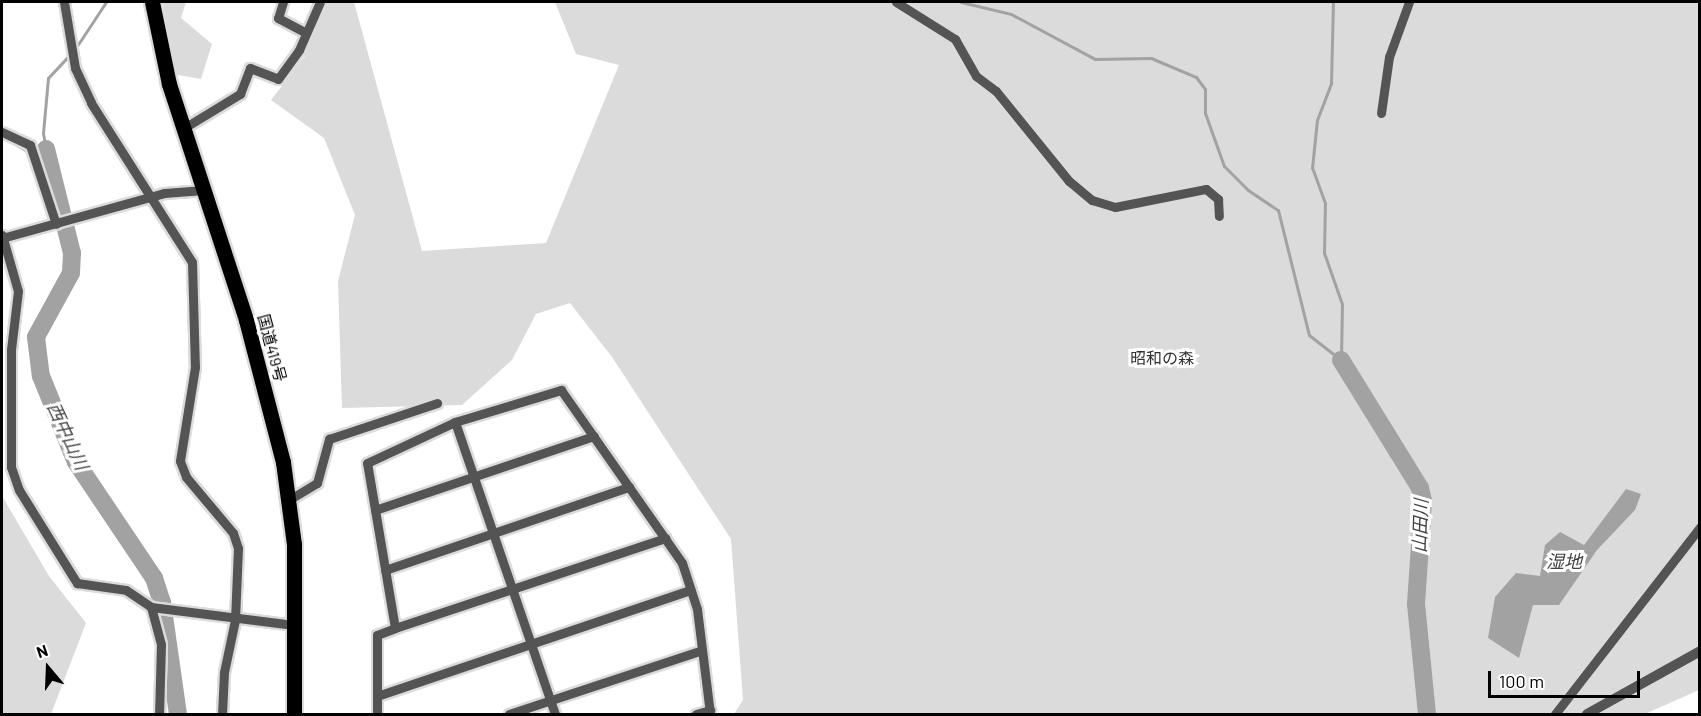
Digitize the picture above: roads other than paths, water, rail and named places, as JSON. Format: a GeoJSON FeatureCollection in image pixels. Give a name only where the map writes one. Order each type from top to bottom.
{"type":"FeatureCollection","features":[{"type":"Feature","properties":{"kind":"highway","name":"国道419号"},"geometry":{"type":"LineString","coordinates":[[153,2],[184,128],[259,367],[283,462],[294,544],[294,714]]}},
{"type":"Feature","properties":{"kind":"street"},"geometry":{"type":"LineString","coordinates":[[64,2],[75,68],[91,103],[154,196],[192,262],[195,367],[180,461],[186,477],[233,533],[238,548],[235,620],[224,672],[222,714]]}},
{"type":"Feature","properties":{"kind":"street"},"geometry":{"type":"LineString","coordinates":[[283,2],[278,18],[304,32]]}},
{"type":"Feature","properties":{"kind":"street"},"geometry":{"type":"LineString","coordinates":[[184,128],[240,94],[250,68],[278,79],[299,50],[304,32],[320,2]]}},
{"type":"Feature","properties":{"kind":"street"},"geometry":{"type":"LineString","coordinates":[[896,2],[955,39],[976,75],[996,91],[1069,181],[1092,200],[1115,207],[1206,189],[1218,199],[1219,216]]}},
{"type":"Feature","properties":{"kind":"street"},"geometry":{"type":"LineString","coordinates":[[1381,113],[1389,57],[1409,2]]}},
{"type":"Feature","properties":{"kind":"street"},"geometry":{"type":"LineString","coordinates":[[2,132],[30,145],[58,223]]}},
{"type":"Feature","properties":{"kind":"street"},"geometry":{"type":"LineString","coordinates":[[204,190],[154,196],[2,236],[18,291],[11,350],[14,380],[9,449],[19,490],[77,583],[126,590],[153,607],[171,607],[235,620],[294,625]]}},
{"type":"Feature","properties":{"kind":"street"},"geometry":{"type":"LineString","coordinates":[[394,628],[367,463],[455,422],[561,390],[682,562],[691,590],[710,712],[696,714]]}},
{"type":"Feature","properties":{"kind":"street"},"geometry":{"type":"LineString","coordinates":[[287,501],[321,477],[329,439],[437,403]]}},
{"type":"Feature","properties":{"kind":"street"},"geometry":{"type":"LineString","coordinates":[[455,422],[555,714]]}},
{"type":"Feature","properties":{"kind":"street"},"geometry":{"type":"LineString","coordinates":[[375,510],[594,436]]}},
{"type":"Feature","properties":{"kind":"street"},"geometry":{"type":"LineString","coordinates":[[385,570],[629,487]]}},
{"type":"Feature","properties":{"kind":"street"},"geometry":{"type":"LineString","coordinates":[[1555,714],[1700,527]]}},
{"type":"Feature","properties":{"kind":"street"},"geometry":{"type":"LineString","coordinates":[[377,714],[377,635],[665,538]]}},
{"type":"Feature","properties":{"kind":"street"},"geometry":{"type":"LineString","coordinates":[[377,696],[691,590]]}},
{"type":"Feature","properties":{"kind":"street"},"geometry":{"type":"LineString","coordinates":[[153,607],[161,644],[159,714]]}},
{"type":"Feature","properties":{"kind":"street"},"geometry":{"type":"LineString","coordinates":[[509,714],[702,650]]}},
{"type":"Feature","properties":{"kind":"street"},"geometry":{"type":"LineString","coordinates":[[1587,714],[1700,651]]}},
{"type":"Feature","properties":{"kind":"water","name":"湿地"},"geometry":{"type":"Polygon","coordinates":[[[1626,489],[1641,494],[1635,510],[1597,550],[1559,605],[1533,605],[1519,658],[1488,638],[1495,597],[1516,573],[1540,576],[1545,545],[1560,532],[1584,545],[1626,489]]]}},
{"type":"Feature","properties":{"kind":"waterway"},"geometry":{"type":"LineString","coordinates":[[75,49],[106,2]]}},
{"type":"Feature","properties":{"kind":"waterway"},"geometry":{"type":"LineString","coordinates":[[961,2],[1011,14],[1095,59],[1151,58],[1196,77],[1205,89],[1205,113],[1224,166],[1248,190],[1278,210],[1309,335],[1341,360],[1342,304],[1324,253],[1325,203],[1312,168],[1317,120],[1331,83],[1333,2]]}},
{"type":"Feature","properties":{"kind":"waterway"},"geometry":{"type":"LineString","coordinates":[[35,151],[46,149],[43,133],[48,78],[70,54]]}},
{"type":"Feature","properties":{"kind":"waterway"},"geometry":{"type":"LineString","coordinates":[[2,136],[29,152]]}},
{"type":"Feature","properties":{"kind":"waterway","name":"西中山川"},"geometry":{"type":"LineString","coordinates":[[46,149],[72,253],[71,273],[36,337],[41,376],[76,462],[154,578],[162,602],[178,714]]}},
{"type":"Feature","properties":{"kind":"waterway","name":"山田川"},"geometry":{"type":"LineString","coordinates":[[1341,360],[1420,488],[1423,501],[1416,604],[1427,714]]}},
{"type":"Feature","properties":{"kind":"park label","name":"昭和の森"},"geometry":{"type":"Point","coordinates":[1162,358]}}]}
